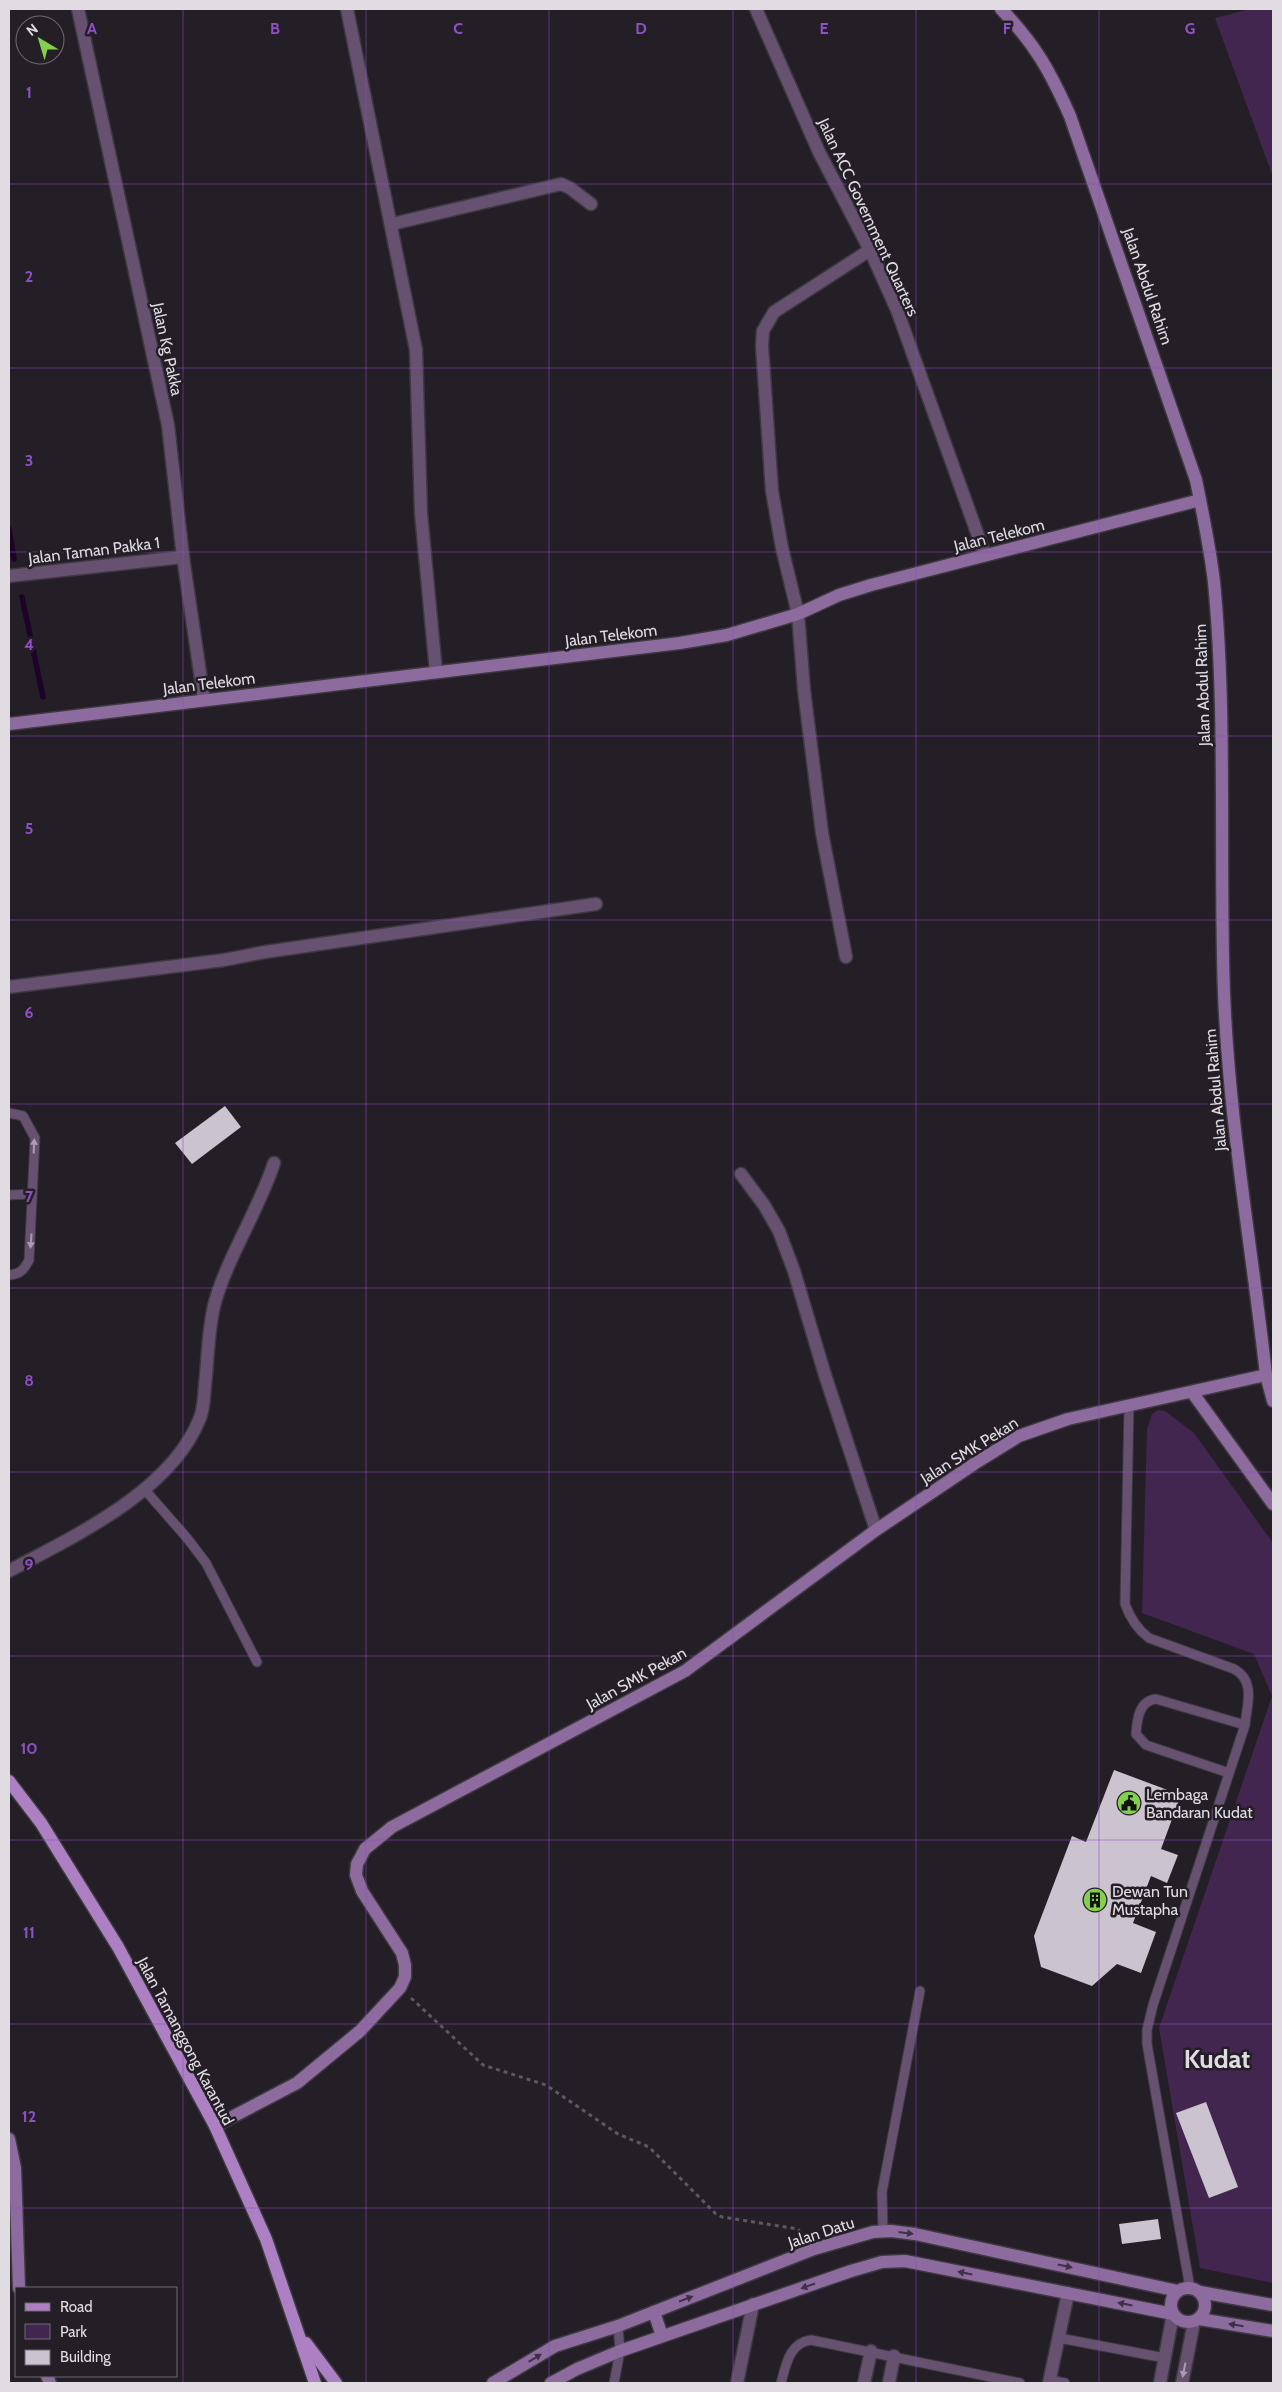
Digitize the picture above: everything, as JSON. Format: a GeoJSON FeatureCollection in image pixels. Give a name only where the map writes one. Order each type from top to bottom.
{"type":"FeatureCollection","features":[{"type":"Feature","properties":{"kind":"main road","name":"Jalan Abdul Rahim"},"geometry":{"type":"LineString","coordinates":[[1001,9],[1035,48],[1049,69],[1070,116],[1154,353],[1196,480],[1200,500],[1214,581],[1219,647],[1224,984],[1228,1056],[1244,1216],[1266,1375],[1273,1401]]}},
{"type":"Feature","properties":{"kind":"main road","name":"Jalan Telekom"},"geometry":{"type":"LineString","coordinates":[[9,724],[727,635],[798,614],[839,595],[871,585],[1200,500]]}},
{"type":"Feature","properties":{"kind":"main road","name":"Jalan SMK Pekan"},"geometry":{"type":"LineString","coordinates":[[400,1988],[405,1977],[402,1953],[362,1891],[356,1875],[357,1864],[365,1849],[392,1827],[685,1671],[876,1530],[1019,1436],[1068,1419],[1266,1375]]}},
{"type":"Feature","properties":{"kind":"main road"},"geometry":{"type":"LineString","coordinates":[[1192,1392],[1273,1504]]}},
{"type":"Feature","properties":{"kind":"main road","name":"Jalan Tamanggong Karantud"},"geometry":{"type":"LineString","coordinates":[[9,1781],[41,1823],[118,1947],[214,2126],[266,2239],[316,2383]]}},
{"type":"Feature","properties":{"kind":"main road"},"geometry":{"type":"LineString","coordinates":[[214,2126],[268,2099],[304,2078],[360,2031],[400,1988]]}},
{"type":"Feature","properties":{"kind":"main road"},"geometry":{"type":"LineString","coordinates":[[9,2139],[15,2168],[19,2287]]}},
{"type":"Feature","properties":{"kind":"main road","name":"Jalan Datu"},"geometry":{"type":"LineString","coordinates":[[493,2383],[555,2346],[618,2326],[814,2249],[852,2237],[883,2231],[915,2234],[1189,2290],[1273,2304]]}},
{"type":"Feature","properties":{"kind":"main road"},"geometry":{"type":"LineString","coordinates":[[551,2383],[577,2369],[620,2351],[753,2304],[882,2262],[905,2261],[1173,2314],[1182,2322],[1197,2321],[1273,2330]]}},
{"type":"Feature","properties":{"kind":"main road"},"geometry":{"type":"LineString","coordinates":[[1173,2314],[1171,2304],[1189,2290],[1206,2303],[1203,2315],[1197,2321]]}},
{"type":"Feature","properties":{"kind":"main road"},"geometry":{"type":"LineString","coordinates":[[654,2312],[662,2336]]}},
{"type":"Feature","properties":{"kind":"main road","name":"Jalan Tamanggong Karantud"},"geometry":{"type":"LineString","coordinates":[[300,2335],[336,2383]]}},
{"type":"Feature","properties":{"kind":"street","name":"Jalan Kg Pakka"},"geometry":{"type":"LineString","coordinates":[[78,9],[168,425],[183,556],[204,700]]}},
{"type":"Feature","properties":{"kind":"street"},"geometry":{"type":"LineString","coordinates":[[347,9],[411,317],[418,364],[421,514],[436,672]]}},
{"type":"Feature","properties":{"kind":"street","name":"Jalan ACC Government Quarters"},"geometry":{"type":"LineString","coordinates":[[756,9],[819,152],[870,250],[897,310],[985,555]]}},
{"type":"Feature","properties":{"kind":"street"},"geometry":{"type":"LineString","coordinates":[[392,224],[561,184],[570,188],[591,204]]}},
{"type":"Feature","properties":{"kind":"street"},"geometry":{"type":"LineString","coordinates":[[846,957],[822,832],[804,690],[798,614],[772,491],[762,346],[763,331],[767,321],[774,312],[870,250]]}},
{"type":"Feature","properties":{"kind":"street","name":"Jalan Taman Pakka 1"},"geometry":{"type":"LineString","coordinates":[[9,576],[183,556]]}},
{"type":"Feature","properties":{"kind":"street"},"geometry":{"type":"LineString","coordinates":[[9,987],[224,960],[265,952],[596,904]]}},
{"type":"Feature","properties":{"kind":"street"},"geometry":{"type":"LineString","coordinates":[[9,1571],[100,1521],[145,1490],[175,1458],[201,1418],[214,1306],[274,1163]]}},
{"type":"Feature","properties":{"kind":"street"},"geometry":{"type":"LineString","coordinates":[[742,1174],[779,1230],[876,1530]]}},
{"type":"Feature","properties":{"kind":"street"},"geometry":{"type":"LineString","coordinates":[[1050,2382],[1068,2293]]}},
{"type":"Feature","properties":{"kind":"street"},"geometry":{"type":"LineString","coordinates":[[737,2383],[753,2304]]}},
{"type":"Feature","properties":{"kind":"street"},"geometry":{"type":"LineString","coordinates":[[1160,2383],[1173,2314]]}},
{"type":"Feature","properties":{"kind":"street"},"geometry":{"type":"LineString","coordinates":[[1182,2383],[1197,2321]]}},
{"type":"Feature","properties":{"kind":"street"},"geometry":{"type":"LineString","coordinates":[[864,2383],[871,2351]]}},
{"type":"Feature","properties":{"kind":"street"},"geometry":{"type":"LineString","coordinates":[[889,2383],[894,2356]]}},
{"type":"Feature","properties":{"kind":"lane"},"geometry":{"type":"LineString","coordinates":[[9,1113],[23,1116],[35,1138],[31,1194],[32,1237],[29,1260],[24,1269],[17,1274],[9,1276]]}},
{"type":"Feature","properties":{"kind":"lane"},"geometry":{"type":"LineString","coordinates":[[9,1195],[31,1194]]}},
{"type":"Feature","properties":{"kind":"lane"},"geometry":{"type":"LineString","coordinates":[[1129,1405],[1125,1604],[1128,1613],[1140,1632],[1149,1638],[1241,1673],[1249,1686],[1245,1725],[1151,2010],[1147,2030],[1147,2044],[1189,2290]]}},
{"type":"Feature","properties":{"kind":"lane"},"geometry":{"type":"LineString","coordinates":[[145,1490],[206,1563],[257,1662]]}},
{"type":"Feature","properties":{"kind":"lane"},"geometry":{"type":"LineString","coordinates":[[1229,1773],[1146,1745],[1136,1734],[1138,1718],[1144,1705],[1150,1700],[1156,1699],[1245,1725]]}},
{"type":"Feature","properties":{"kind":"lane"},"geometry":{"type":"LineString","coordinates":[[883,2231],[882,2192],[920,1991]]}},
{"type":"Feature","properties":{"kind":"lane"},"geometry":{"type":"LineString","coordinates":[[614,2383],[620,2351],[618,2326]]}},
{"type":"Feature","properties":{"kind":"lane"},"geometry":{"type":"LineString","coordinates":[[1059,2338],[1165,2358]]}},
{"type":"Feature","properties":{"kind":"lane"},"geometry":{"type":"LineString","coordinates":[[781,2383],[790,2354],[804,2341],[830,2342],[1020,2383]]}},
{"type":"Feature","properties":{"kind":"lane"},"geometry":{"type":"LineString","coordinates":[[1050,2382],[1066,2383]]}},
{"type":"Feature","properties":{"kind":"path"},"geometry":{"type":"LineString","coordinates":[[400,1988],[483,2065],[546,2085],[618,2134],[637,2140],[649,2147],[716,2214],[722,2217],[798,2229],[814,2249]]}},
{"type":"Feature","properties":{"kind":"green space"},"geometry":{"type":"Polygon","coordinates":[[[1250,9],[1273,9],[1273,177],[1215,18],[1250,9]]]}},
{"type":"Feature","properties":{"kind":"green space"},"geometry":{"type":"Polygon","coordinates":[[[1158,1410],[1165,1411],[1194,1433],[1273,1543],[1273,2283],[1200,2268],[1159,2028],[1272,1696],[1254,1654],[1142,1613],[1147,1429],[1152,1414],[1158,1410]]]}},
{"type":"Feature","properties":{"kind":"building"},"geometry":{"type":"Polygon","coordinates":[[[225,1106],[241,1127],[192,1164],[175,1143],[225,1106]]]}},
{"type":"Feature","properties":{"kind":"building","name":"Dewan Tun Mustapha"},"geometry":{"type":"Polygon","coordinates":[[[1114,1770],[1181,1795],[1161,1849],[1178,1855],[1167,1883],[1151,1876],[1133,1923],[1156,1932],[1141,1973],[1117,1964],[1092,1986],[1041,1967],[1034,1936],[1072,1836],[1086,1842],[1114,1770]]]}},
{"type":"Feature","properties":{"kind":"building"},"geometry":{"type":"Polygon","coordinates":[[[1206,2102],[1238,2187],[1209,2198],[1176,2113],[1206,2102]]]}},
{"type":"Feature","properties":{"kind":"building"},"geometry":{"type":"Polygon","coordinates":[[[1158,2219],[1161,2239],[1122,2244],[1119,2224],[1158,2219]]]}},
{"type":"Feature","properties":{"kind":"waterway"},"geometry":{"type":"LineString","coordinates":[[9,529],[14,559]]}},
{"type":"Feature","properties":{"kind":"waterway"},"geometry":{"type":"LineString","coordinates":[[22,597],[43,697]]}},
{"type":"Feature","properties":{"kind":"place","name":"Lembaga Bandaran Kudat"},"geometry":{"type":"Point","coordinates":[1129,1803]}},
{"type":"Feature","properties":{"kind":"place","name":"Dewan Tun Mustapha"},"geometry":{"type":"Point","coordinates":[1095,1900]}},
{"type":"Feature","properties":{"kind":"district","name":"Kudat"},"geometry":{"type":"Point","coordinates":[1217,2059]}}]}
